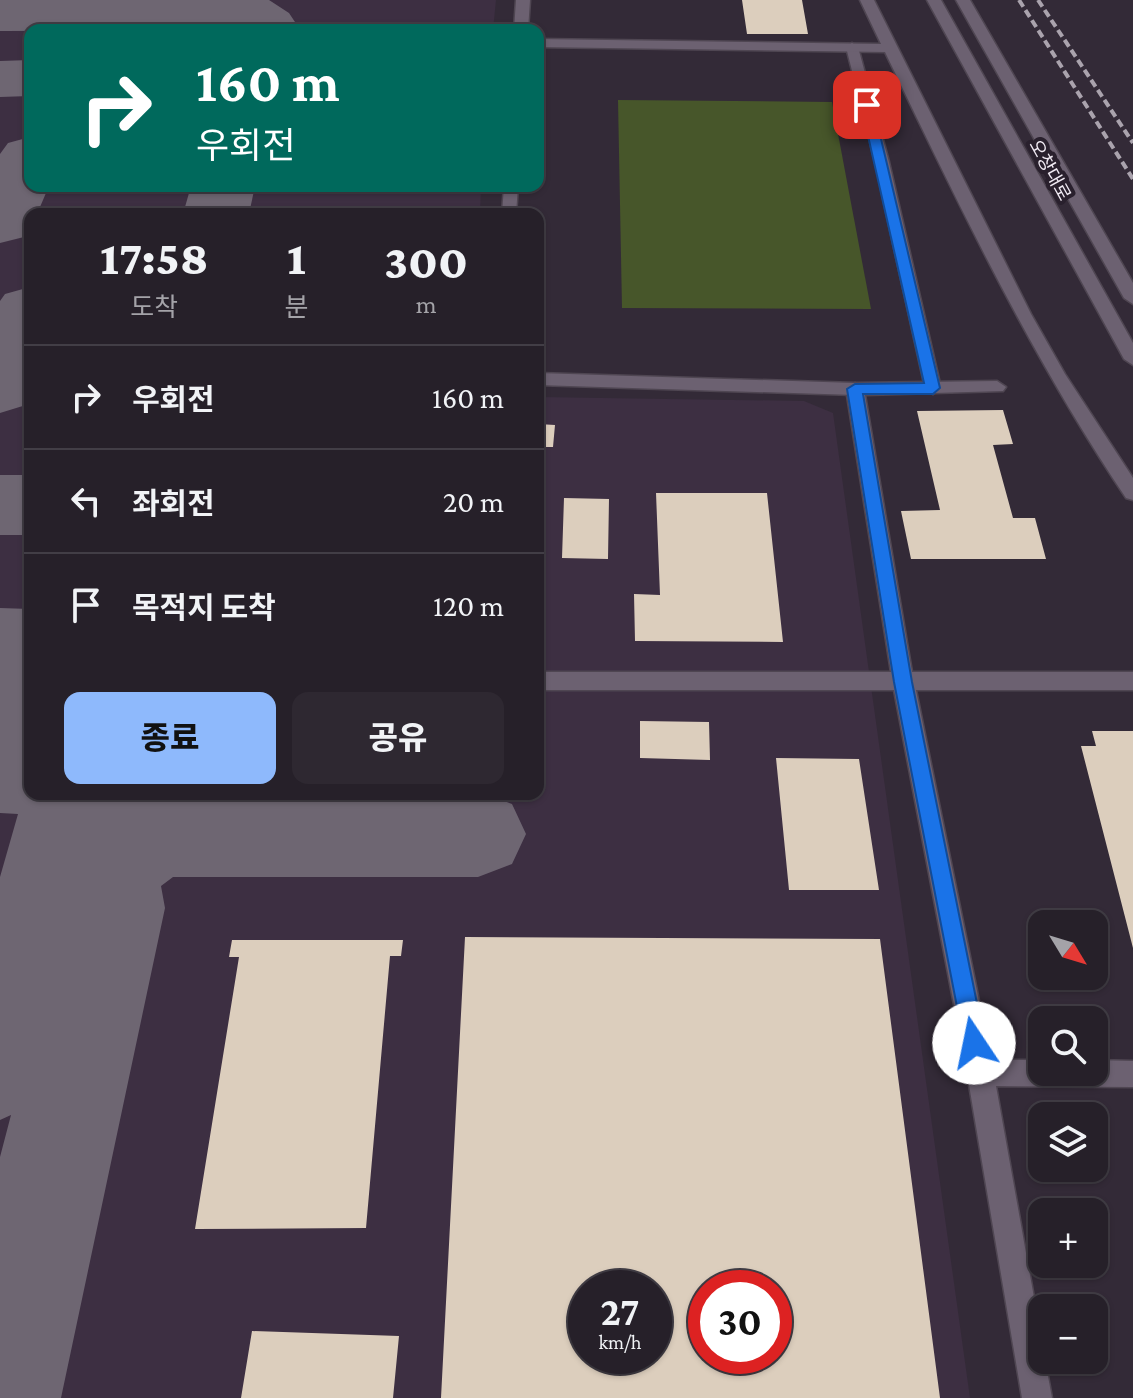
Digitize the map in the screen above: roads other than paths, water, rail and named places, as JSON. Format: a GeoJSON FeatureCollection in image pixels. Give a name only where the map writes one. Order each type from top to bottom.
{"type":"FeatureCollection","features":[{"type":"Feature","properties":{"kind":"street"},"geometry":{"type":"LineString","coordinates":[[521,24],[523,0]]}},
{"type":"Feature","properties":{"kind":"street"},"geometry":{"type":"LineString","coordinates":[[867,0],[956,186],[1040,343],[1093,437],[1133,493]]}},
{"type":"Feature","properties":{"kind":"street","name":"오창대로"},"geometry":{"type":"LineString","coordinates":[[934,0],[1133,359]]}},
{"type":"Feature","properties":{"kind":"street","name":"오창대로"},"geometry":{"type":"LineString","coordinates":[[963,0],[1133,298]]}},
{"type":"Feature","properties":{"kind":"street"},"geometry":{"type":"LineString","coordinates":[[544,43],[890,48]]}},
{"type":"Feature","properties":{"kind":"street"},"geometry":{"type":"LineString","coordinates":[[997,387],[855,389],[903,682],[980,1073],[1037,1398]]}},
{"type":"Feature","properties":{"kind":"street"},"geometry":{"type":"LineString","coordinates":[[544,681],[1133,681]]}},
{"type":"Feature","properties":{"kind":"street"},"geometry":{"type":"LineString","coordinates":[[980,1073],[1133,1074]]}},
{"type":"Feature","properties":{"kind":"lane"},"geometry":{"type":"LineString","coordinates":[[852,47],[882,162],[933,388]]}},
{"type":"Feature","properties":{"kind":"lane"},"geometry":{"type":"LineString","coordinates":[[544,379],[855,389]]}},
{"type":"Feature","properties":{"kind":"railway"},"geometry":{"type":"LineString","coordinates":[[1019,0],[1133,179]]}},
{"type":"Feature","properties":{"kind":"railway"},"geometry":{"type":"LineString","coordinates":[[1038,0],[1133,143]]}}]}
